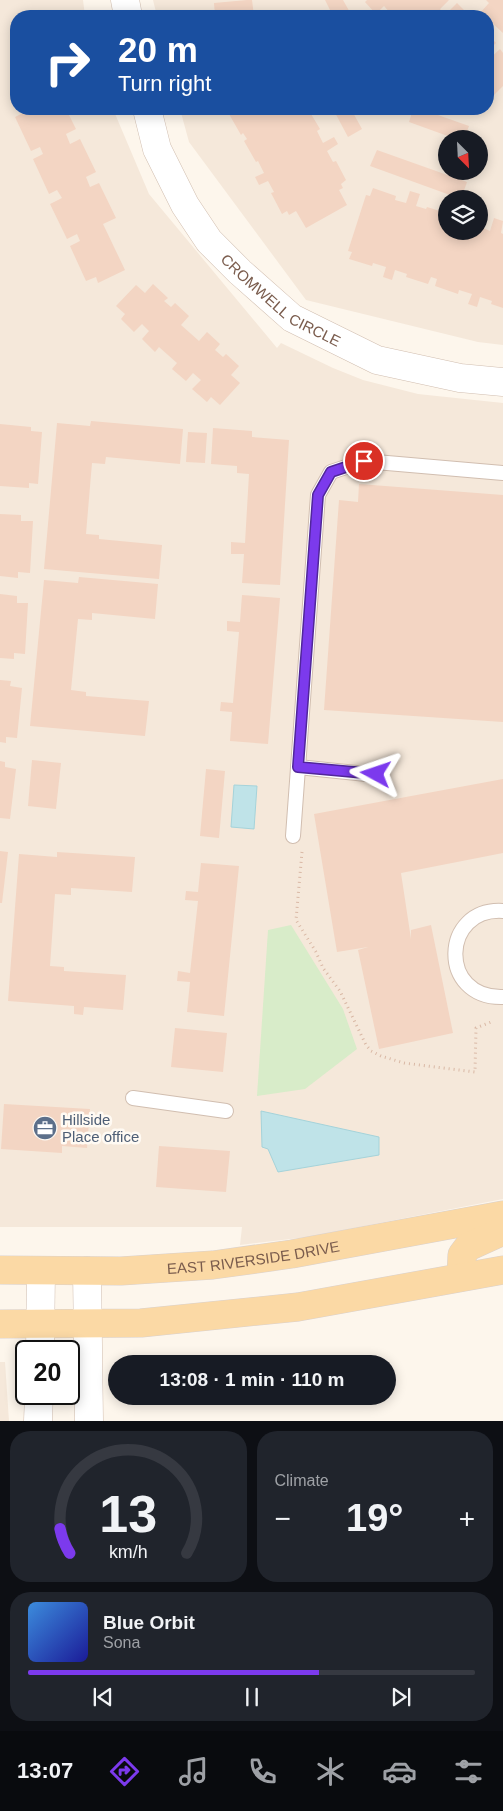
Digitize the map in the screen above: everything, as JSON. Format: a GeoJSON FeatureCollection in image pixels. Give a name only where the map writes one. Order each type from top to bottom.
{"type":"FeatureCollection","features":[{"type":"Feature","properties":{"kind":"main road","name":"EAST RIVERSIDE DRIVE"},"geometry":{"type":"LineString","coordinates":[[0,1270],[121,1270],[213,1265],[272,1257],[503,1215]]}},
{"type":"Feature","properties":{"kind":"main road"},"geometry":{"type":"LineString","coordinates":[[461,1278],[462,1256],[468,1246],[503,1231]]}},
{"type":"Feature","properties":{"kind":"main road"},"geometry":{"type":"LineString","coordinates":[[0,1324],[141,1323],[298,1307],[503,1270]]}},
{"type":"Feature","properties":{"kind":"street","name":"CROMWELL CIRCLE"},"geometry":{"type":"LineString","coordinates":[[148,115],[157,149],[185,205],[209,241],[240,272],[292,318],[377,360],[460,378],[503,382]]}},
{"type":"Feature","properties":{"kind":"street"},"geometry":{"type":"LineString","coordinates":[[87,1270],[88,1421]]}},
{"type":"Feature","properties":{"kind":"street"},"geometry":{"type":"LineString","coordinates":[[40,1340],[41,1271]]}},
{"type":"Feature","properties":{"kind":"street"},"geometry":{"type":"LineString","coordinates":[[38,1421],[39,1405]]}},
{"type":"Feature","properties":{"kind":"lane"},"geometry":{"type":"LineString","coordinates":[[293,836],[318,495],[331,472],[364,461],[503,473]]}},
{"type":"Feature","properties":{"kind":"lane"},"geometry":{"type":"LineString","coordinates":[[298,767],[376,774]]}},
{"type":"Feature","properties":{"kind":"lane"},"geometry":{"type":"LineString","coordinates":[[503,911],[481,914],[469,922],[460,933],[455,946],[455,960],[459,974],[468,985],[479,994],[503,997]]}},
{"type":"Feature","properties":{"kind":"lane"},"geometry":{"type":"LineString","coordinates":[[133,1098],[226,1111]]}},
{"type":"Feature","properties":{"kind":"path"},"geometry":{"type":"LineString","coordinates":[[293,836],[303,846],[296,920],[316,952],[323,968],[340,991],[362,1039],[371,1051],[404,1063],[475,1072],[476,1028],[491,1022]]}},
{"type":"Feature","properties":{"kind":"shaded area"},"geometry":{"type":"Polygon","coordinates":[[[0,0],[83,0],[84,10],[10,10],[10,115],[116,115],[149,194],[277,348],[281,343],[363,380],[418,394],[503,403],[503,1199],[308,1237],[240,1245],[242,1227],[0,1227],[0,0]]]}},
{"type":"Feature","properties":{"kind":"shaded area"},"geometry":{"type":"Polygon","coordinates":[[[153,0],[503,0],[503,345],[478,342],[306,300],[189,142],[182,115],[494,115],[494,10],[156,10],[153,0]]]}},
{"type":"Feature","properties":{"kind":"shaded area"},"geometry":{"type":"Polygon","coordinates":[[[0,1362],[5,1362],[9,1421],[0,1421],[0,1362]]]}},
{"type":"Feature","properties":{"kind":"green space"},"geometry":{"type":"Polygon","coordinates":[[[291,925],[343,1009],[357,1049],[305,1089],[257,1096],[268,930],[291,925]]]}},
{"type":"Feature","properties":{"kind":"water"},"geometry":{"type":"Polygon","coordinates":[[[234,785],[257,786],[254,829],[231,827],[234,785]]]}},
{"type":"Feature","properties":{"kind":"water"},"geometry":{"type":"Polygon","coordinates":[[[261,1111],[379,1137],[379,1155],[278,1172],[268,1149],[262,1147],[261,1111]]]}},
{"type":"Feature","properties":{"kind":"building"},"geometry":{"type":"Polygon","coordinates":[[[252,0],[253,10],[215,10],[214,3],[252,0]]]}},
{"type":"Feature","properties":{"kind":"building"},"geometry":{"type":"Polygon","coordinates":[[[325,0],[343,0],[349,10],[330,10],[325,0]]]}},
{"type":"Feature","properties":{"kind":"building"},"geometry":{"type":"Polygon","coordinates":[[[367,0],[449,0],[441,10],[388,10],[384,6],[380,10],[372,10],[365,2],[367,0]]]}},
{"type":"Feature","properties":{"kind":"building"},"geometry":{"type":"Polygon","coordinates":[[[486,0],[503,0],[503,33],[494,25],[494,10],[483,10],[489,3],[486,0]]]}},
{"type":"Feature","properties":{"kind":"building"},"geometry":{"type":"Polygon","coordinates":[[[457,3],[464,10],[450,10],[457,3]]]}},
{"type":"Feature","properties":{"kind":"building"},"geometry":{"type":"Polygon","coordinates":[[[500,49],[503,53],[503,86],[494,95],[494,54],[500,49]]]}},
{"type":"Feature","properties":{"kind":"building"},"geometry":{"type":"Polygon","coordinates":[[[19,115],[69,115],[76,129],[66,134],[70,144],[80,139],[96,172],[86,177],[90,187],[99,183],[116,218],[103,224],[125,270],[98,283],[96,277],[86,281],[70,246],[80,241],[77,234],[67,239],[50,204],[62,198],[57,190],[49,194],[33,159],[43,154],[40,147],[31,151],[15,117],[19,115]]]}},
{"type":"Feature","properties":{"kind":"building"},"geometry":{"type":"Polygon","coordinates":[[[230,115],[312,115],[320,129],[317,131],[323,143],[334,137],[338,144],[327,151],[333,162],[336,161],[346,180],[341,184],[343,188],[339,190],[347,205],[306,228],[296,211],[289,215],[287,211],[282,214],[271,193],[274,192],[268,181],[259,185],[255,177],[264,173],[244,141],[247,139],[243,133],[241,135],[230,115]]]}},
{"type":"Feature","properties":{"kind":"building"},"geometry":{"type":"Polygon","coordinates":[[[336,115],[354,115],[362,129],[348,137],[336,115]]]}},
{"type":"Feature","properties":{"kind":"building"},"geometry":{"type":"Polygon","coordinates":[[[411,115],[438,115],[469,126],[467,130],[438,130],[438,132],[409,122],[411,115]]]}},
{"type":"Feature","properties":{"kind":"building"},"geometry":{"type":"Polygon","coordinates":[[[377,150],[438,172],[438,180],[461,180],[467,182],[464,190],[438,191],[370,166],[377,150]]]}},
{"type":"Feature","properties":{"kind":"building"},"geometry":{"type":"Polygon","coordinates":[[[373,188],[396,196],[395,200],[406,203],[410,191],[420,194],[416,206],[438,210],[438,240],[488,240],[488,230],[490,231],[494,218],[503,221],[501,233],[503,234],[503,308],[491,304],[492,301],[480,297],[477,307],[468,304],[472,294],[459,290],[458,294],[435,286],[437,279],[431,277],[428,284],[406,277],[407,274],[395,270],[392,280],[383,277],[386,267],[373,263],[372,266],[349,259],[352,252],[348,251],[366,195],[370,196],[373,188]]]}},
{"type":"Feature","properties":{"kind":"building"},"geometry":{"type":"Polygon","coordinates":[[[153,284],[168,298],[164,301],[171,307],[175,303],[189,316],[181,325],[199,341],[207,332],[220,344],[215,350],[223,357],[226,354],[239,366],[231,375],[240,383],[220,405],[211,397],[207,402],[192,389],[201,380],[193,373],[186,381],[172,369],[177,363],[159,347],[155,352],[142,339],[149,331],[142,324],[134,332],[121,319],[125,314],[116,306],[136,285],[145,293],[153,284]]]}},
{"type":"Feature","properties":{"kind":"building"},"geometry":{"type":"Polygon","coordinates":[[[91,421],[183,429],[180,464],[106,457],[105,464],[92,463],[86,534],[99,535],[99,539],[162,545],[159,579],[44,569],[57,423],[90,426],[91,421]]]}},
{"type":"Feature","properties":{"kind":"building"},"geometry":{"type":"Polygon","coordinates":[[[0,424],[31,427],[31,431],[42,432],[38,484],[29,483],[29,488],[0,486],[0,424]]]}},
{"type":"Feature","properties":{"kind":"building"},"geometry":{"type":"Polygon","coordinates":[[[213,428],[252,431],[252,437],[289,440],[280,585],[242,583],[244,554],[231,554],[231,542],[245,543],[249,474],[237,473],[237,466],[211,464],[213,428]]]}},
{"type":"Feature","properties":{"kind":"building"},"geometry":{"type":"Polygon","coordinates":[[[188,432],[207,433],[205,463],[186,462],[188,432]]]}},
{"type":"Feature","properties":{"kind":"building"},"geometry":{"type":"Polygon","coordinates":[[[359,484],[503,495],[503,722],[324,710],[339,500],[358,502],[359,484]]]}},
{"type":"Feature","properties":{"kind":"building"},"geometry":{"type":"Polygon","coordinates":[[[0,514],[21,515],[21,521],[33,521],[30,573],[18,572],[18,578],[0,576],[0,514]]]}},
{"type":"Feature","properties":{"kind":"building"},"geometry":{"type":"Polygon","coordinates":[[[79,577],[158,584],[155,619],[92,613],[92,620],[78,619],[71,690],[86,692],[86,696],[149,701],[145,736],[30,726],[44,580],[78,583],[79,577]]]}},
{"type":"Feature","properties":{"kind":"building"},"geometry":{"type":"Polygon","coordinates":[[[0,594],[17,596],[17,603],[28,603],[25,654],[14,653],[14,659],[0,658],[0,594]]]}},
{"type":"Feature","properties":{"kind":"building"},"geometry":{"type":"Polygon","coordinates":[[[242,595],[280,598],[268,744],[230,741],[232,712],[220,711],[221,702],[233,703],[239,632],[227,631],[227,621],[240,622],[242,595]]]}},
{"type":"Feature","properties":{"kind":"building"},"geometry":{"type":"Polygon","coordinates":[[[0,680],[11,681],[10,686],[22,688],[17,738],[6,737],[6,743],[0,742],[0,680]]]}},
{"type":"Feature","properties":{"kind":"building"},"geometry":{"type":"Polygon","coordinates":[[[32,760],[61,763],[56,809],[28,806],[32,760]]]}},
{"type":"Feature","properties":{"kind":"building"},"geometry":{"type":"Polygon","coordinates":[[[0,761],[5,762],[5,767],[16,769],[10,819],[0,818],[0,761]]]}},
{"type":"Feature","properties":{"kind":"building"},"geometry":{"type":"Polygon","coordinates":[[[206,769],[225,771],[219,838],[200,836],[206,769]]]}},
{"type":"Feature","properties":{"kind":"building"},"geometry":{"type":"Polygon","coordinates":[[[503,779],[503,853],[401,873],[411,939],[411,930],[431,925],[453,1033],[379,1049],[358,950],[368,947],[337,952],[314,814],[503,779]]]}},
{"type":"Feature","properties":{"kind":"building"},"geometry":{"type":"Polygon","coordinates":[[[0,851],[8,852],[2,903],[0,903],[0,851]]]}},
{"type":"Feature","properties":{"kind":"building"},"geometry":{"type":"Polygon","coordinates":[[[57,852],[135,857],[132,892],[71,888],[71,895],[55,894],[50,966],[64,967],[64,971],[126,975],[123,1010],[84,1007],[83,1015],[74,1014],[74,1006],[8,1001],[19,854],[57,857],[57,852]]]}},
{"type":"Feature","properties":{"kind":"building"},"geometry":{"type":"Polygon","coordinates":[[[201,863],[239,866],[224,1016],[187,1012],[190,982],[177,981],[178,971],[190,973],[198,901],[185,900],[186,891],[198,892],[201,863]]]}},
{"type":"Feature","properties":{"kind":"building"},"geometry":{"type":"Polygon","coordinates":[[[175,1028],[227,1033],[223,1072],[171,1067],[175,1028]]]}},
{"type":"Feature","properties":{"kind":"building","name":"Hillside Place office"},"geometry":{"type":"Polygon","coordinates":[[[4,1104],[90,1109],[87,1148],[62,1146],[62,1153],[1,1149],[4,1104]]]}},
{"type":"Feature","properties":{"kind":"building"},"geometry":{"type":"Polygon","coordinates":[[[159,1146],[230,1151],[226,1192],[156,1187],[159,1146]]]}},
{"type":"Feature","properties":{"kind":"place","name":"Hillside Place office"},"geometry":{"type":"Point","coordinates":[45,1128]}},
{"type":"Feature","properties":{"kind":"route"},"geometry":{"type":"LineString","coordinates":[[364,461],[331,472],[318,495],[298,767],[376,774]]}}]}
